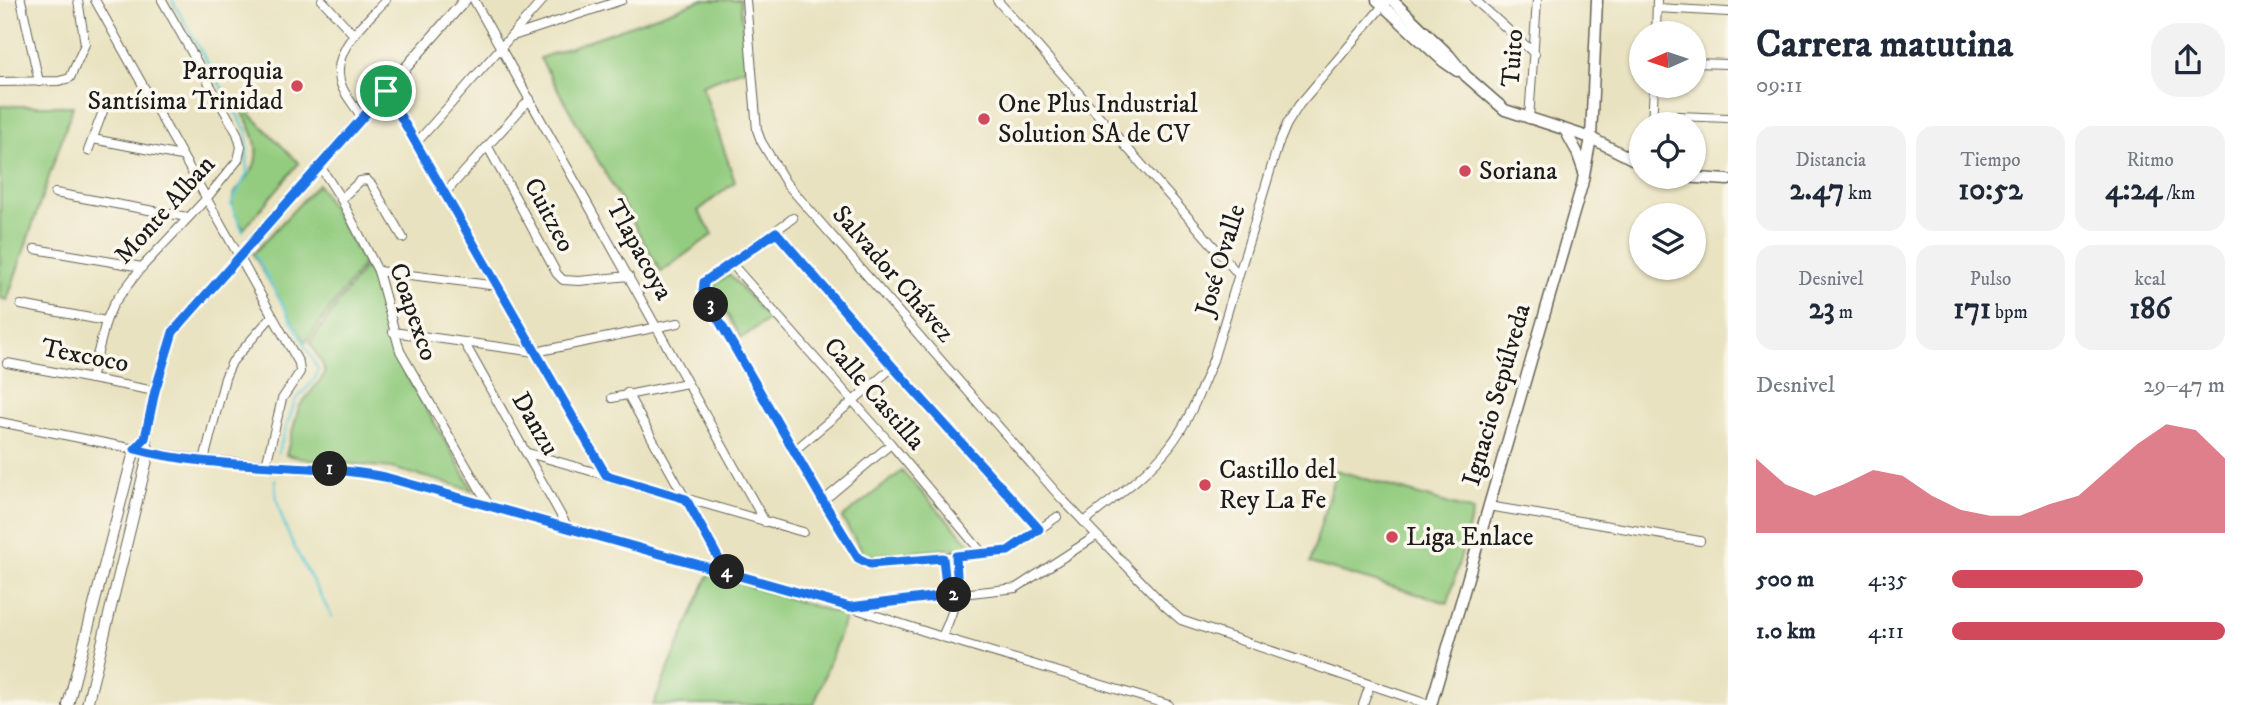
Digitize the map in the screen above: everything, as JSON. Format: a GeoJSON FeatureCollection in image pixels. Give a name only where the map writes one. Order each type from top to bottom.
{"type":"FeatureCollection","features":[{"type":"Feature","properties":{"kind":"main road","name":"Ignacio Sepúlveda"},"geometry":{"type":"LineString","coordinates":[[1430,705],[1584,174],[1591,138],[1597,0]]}},
{"type":"Feature","properties":{"kind":"main road"},"geometry":{"type":"LineString","coordinates":[[1385,1],[1449,55],[1466,76],[1505,110],[1591,138],[1629,157]]}},
{"type":"Feature","properties":{"kind":"main road"},"geometry":{"type":"LineString","coordinates":[[1565,130],[1577,152],[1584,174]]}},
{"type":"Feature","properties":{"kind":"main road"},"geometry":{"type":"LineString","coordinates":[[1706,179],[1728,180]]}},
{"type":"Feature","properties":{"kind":"street"},"geometry":{"type":"LineString","coordinates":[[22,0],[39,82]]}},
{"type":"Feature","properties":{"kind":"street"},"geometry":{"type":"LineString","coordinates":[[0,82],[68,80],[85,44],[78,0]]}},
{"type":"Feature","properties":{"kind":"street"},"geometry":{"type":"LineString","coordinates":[[95,0],[205,199],[241,255],[299,363],[300,372],[282,399],[268,465]]}},
{"type":"Feature","properties":{"kind":"street","name":"Monte Alban"},"geometry":{"type":"LineString","coordinates":[[91,379],[106,321],[120,293],[205,199],[238,160],[241,152],[240,141],[162,0]]}},
{"type":"Feature","properties":{"kind":"street"},"geometry":{"type":"LineString","coordinates":[[322,0],[354,35]]}},
{"type":"Feature","properties":{"kind":"street"},"geometry":{"type":"LineString","coordinates":[[362,118],[343,89],[339,66],[354,35],[386,0]]}},
{"type":"Feature","properties":{"kind":"street"},"geometry":{"type":"LineString","coordinates":[[87,705],[149,452],[145,438],[155,391],[173,332],[465,0]]}},
{"type":"Feature","properties":{"kind":"street","name":"Tlapacoya"},"geometry":{"type":"LineString","coordinates":[[474,0],[765,522]]}},
{"type":"Feature","properties":{"kind":"street"},"geometry":{"type":"LineString","coordinates":[[417,142],[543,0]]}},
{"type":"Feature","properties":{"kind":"street"},"geometry":{"type":"LineString","coordinates":[[513,36],[622,0]]}},
{"type":"Feature","properties":{"kind":"street","name":"Salvador Chávez"},"geometry":{"type":"LineString","coordinates":[[746,0],[757,130],[782,176],[869,279],[1096,536],[1181,620],[1430,705]]}},
{"type":"Feature","properties":{"kind":"street"},"geometry":{"type":"LineString","coordinates":[[997,0],[1239,275]]}},
{"type":"Feature","properties":{"kind":"street"},"geometry":{"type":"LineString","coordinates":[[1475,0],[1535,54]]}},
{"type":"Feature","properties":{"kind":"street"},"geometry":{"type":"LineString","coordinates":[[1486,11],[1487,0]]}},
{"type":"Feature","properties":{"kind":"street","name":"Tuito"},"geometry":{"type":"LineString","coordinates":[[1529,119],[1537,0]]}},
{"type":"Feature","properties":{"kind":"street","name":"José Ovalle"},"geometry":{"type":"LineString","coordinates":[[1084,522],[1155,462],[1182,428],[1204,382],[1278,145],[1287,124],[1326,70],[1385,1]]}},
{"type":"Feature","properties":{"kind":"street"},"geometry":{"type":"LineString","coordinates":[[1657,4],[1728,12]]}},
{"type":"Feature","properties":{"kind":"street"},"geometry":{"type":"LineString","coordinates":[[1706,63],[1728,64]]}},
{"type":"Feature","properties":{"kind":"street"},"geometry":{"type":"LineString","coordinates":[[386,91],[606,475]]}},
{"type":"Feature","properties":{"kind":"street"},"geometry":{"type":"LineString","coordinates":[[446,192],[530,99]]}},
{"type":"Feature","properties":{"kind":"street"},"geometry":{"type":"LineString","coordinates":[[88,151],[106,103]]}},
{"type":"Feature","properties":{"kind":"street"},"geometry":{"type":"LineString","coordinates":[[1706,118],[1728,118]]}},
{"type":"Feature","properties":{"kind":"street"},"geometry":{"type":"LineString","coordinates":[[93,139],[181,156]]}},
{"type":"Feature","properties":{"kind":"street","name":"Cuitzeo"},"geometry":{"type":"LineString","coordinates":[[488,147],[562,280],[629,276]]}},
{"type":"Feature","properties":{"kind":"street","name":"Coapexco"},"geometry":{"type":"LineString","coordinates":[[320,166],[341,199],[378,271],[400,352],[489,507]]}},
{"type":"Feature","properties":{"kind":"street"},"geometry":{"type":"LineString","coordinates":[[341,199],[360,181],[369,181],[403,237]]}},
{"type":"Feature","properties":{"kind":"street"},"geometry":{"type":"LineString","coordinates":[[55,193],[187,217]]}},
{"type":"Feature","properties":{"kind":"street"},"geometry":{"type":"LineString","coordinates":[[793,218],[704,282],[703,293],[858,558],[870,564],[1008,551],[1057,517]]}},
{"type":"Feature","properties":{"kind":"street"},"geometry":{"type":"LineString","coordinates":[[776,232],[1039,529]]}},
{"type":"Feature","properties":{"kind":"street"},"geometry":{"type":"LineString","coordinates":[[35,249],[142,267]]}},
{"type":"Feature","properties":{"kind":"street","name":"Calle Castilla"},"geometry":{"type":"LineString","coordinates":[[731,264],[891,444],[983,554]]}},
{"type":"Feature","properties":{"kind":"street"},"geometry":{"type":"LineString","coordinates":[[378,271],[498,286]]}},
{"type":"Feature","properties":{"kind":"street"},"geometry":{"type":"LineString","coordinates":[[21,305],[106,321]]}},
{"type":"Feature","properties":{"kind":"street"},"geometry":{"type":"LineString","coordinates":[[204,460],[225,378],[232,362],[272,316]]}},
{"type":"Feature","properties":{"kind":"street"},"geometry":{"type":"LineString","coordinates":[[393,332],[535,352],[678,323]]}},
{"type":"Feature","properties":{"kind":"street","name":"Danzu"},"geometry":{"type":"LineString","coordinates":[[464,342],[568,528]]}},
{"type":"Feature","properties":{"kind":"street","name":"Texcoco"},"geometry":{"type":"LineString","coordinates":[[7,363],[155,391]]}},
{"type":"Feature","properties":{"kind":"street"},"geometry":{"type":"LineString","coordinates":[[795,450],[893,367]]}},
{"type":"Feature","properties":{"kind":"street"},"geometry":{"type":"LineString","coordinates":[[612,398],[687,383]]}},
{"type":"Feature","properties":{"kind":"street"},"geometry":{"type":"LineString","coordinates":[[627,393],[726,572]]}},
{"type":"Feature","properties":{"kind":"street"},"geometry":{"type":"LineString","coordinates":[[0,422],[149,452],[204,460],[355,471],[400,481],[850,607],[1169,705]]}},
{"type":"Feature","properties":{"kind":"street"},"geometry":{"type":"LineString","coordinates":[[68,705],[135,449],[145,438]]}},
{"type":"Feature","properties":{"kind":"street"},"geometry":{"type":"LineString","coordinates":[[823,501],[891,444]]}},
{"type":"Feature","properties":{"kind":"street"},"geometry":{"type":"LineString","coordinates":[[528,453],[803,532]]}},
{"type":"Feature","properties":{"kind":"street"},"geometry":{"type":"LineString","coordinates":[[1488,506],[1700,541]]}},
{"type":"Feature","properties":{"kind":"street"},"geometry":{"type":"LineString","coordinates":[[850,607],[1016,588],[1096,536]]}},
{"type":"Feature","properties":{"kind":"street"},"geometry":{"type":"LineString","coordinates":[[942,637],[958,594],[956,556]]}},
{"type":"Feature","properties":{"kind":"street"},"geometry":{"type":"LineString","coordinates":[[943,558],[947,595],[954,609]]}},
{"type":"Feature","properties":{"kind":"street"},"geometry":{"type":"LineString","coordinates":[[1363,705],[1370,685]]}},
{"type":"Feature","properties":{"kind":"green space"},"geometry":{"type":"Polygon","coordinates":[[[701,0],[740,0],[746,68],[702,85],[735,182],[698,211],[713,234],[661,272],[540,58],[701,0]]]}},
{"type":"Feature","properties":{"kind":"green space"},"geometry":{"type":"Polygon","coordinates":[[[237,101],[299,163],[244,229],[232,203],[234,194],[256,161],[256,147],[237,101]]]}},
{"type":"Feature","properties":{"kind":"green space"},"geometry":{"type":"Polygon","coordinates":[[[0,106],[73,106],[7,300],[0,298],[0,106]]]}},
{"type":"Feature","properties":{"kind":"green space"},"geometry":{"type":"Polygon","coordinates":[[[318,184],[364,263],[305,343],[253,254],[318,184]]]}},
{"type":"Feature","properties":{"kind":"green space"},"geometry":{"type":"Polygon","coordinates":[[[368,262],[399,363],[473,490],[391,468],[286,455],[299,407],[325,374],[310,342],[368,262]]]}},
{"type":"Feature","properties":{"kind":"green space"},"geometry":{"type":"Polygon","coordinates":[[[729,274],[769,319],[741,338],[712,287],[729,274]]]}},
{"type":"Feature","properties":{"kind":"green space","name":"Liga Enlace"},"geometry":{"type":"Polygon","coordinates":[[[1336,470],[1473,511],[1448,603],[1310,563],[1336,470]]]}},
{"type":"Feature","properties":{"kind":"green space"},"geometry":{"type":"Polygon","coordinates":[[[902,471],[973,547],[865,556],[842,518],[902,471]]]}},
{"type":"Feature","properties":{"kind":"green space"},"geometry":{"type":"Polygon","coordinates":[[[709,574],[846,616],[814,705],[653,705],[709,574]]]}},
{"type":"Feature","properties":{"kind":"waterway"},"geometry":{"type":"LineString","coordinates":[[172,0],[247,132],[247,174],[231,204],[243,232]]}},
{"type":"Feature","properties":{"kind":"waterway"},"geometry":{"type":"LineString","coordinates":[[256,256],[318,369],[315,379],[295,401],[278,453]]}},
{"type":"Feature","properties":{"kind":"waterway"},"geometry":{"type":"LineString","coordinates":[[275,480],[281,515],[288,533],[332,617]]}},
{"type":"Feature","properties":{"kind":"place","name":"Parroquia Santísima Trinidad"},"geometry":{"type":"Point","coordinates":[297,86]}},
{"type":"Feature","properties":{"kind":"place","name":"One Plus Industrial Solution SA de CV"},"geometry":{"type":"Point","coordinates":[984,119]}},
{"type":"Feature","properties":{"kind":"place","name":"Soriana"},"geometry":{"type":"Point","coordinates":[1465,171]}},
{"type":"Feature","properties":{"kind":"place","name":"Castillo del Rey La Fe"},"geometry":{"type":"Point","coordinates":[1205,485]}},
{"type":"Feature","properties":{"kind":"place","name":"Liga Enlace"},"geometry":{"type":"Point","coordinates":[1392,537]}},
{"type":"Feature","properties":{"kind":"route"},"geometry":{"type":"LineString","coordinates":[[386,91],[173,332],[155,391],[145,438],[135,449],[204,460],[355,471],[385,477],[850,607],[958,594],[956,556],[1008,551],[1039,529],[776,232],[704,282],[703,293],[858,558],[870,564],[943,558],[947,595],[850,607],[726,572],[686,499],[606,475],[386,91]]}}]}
